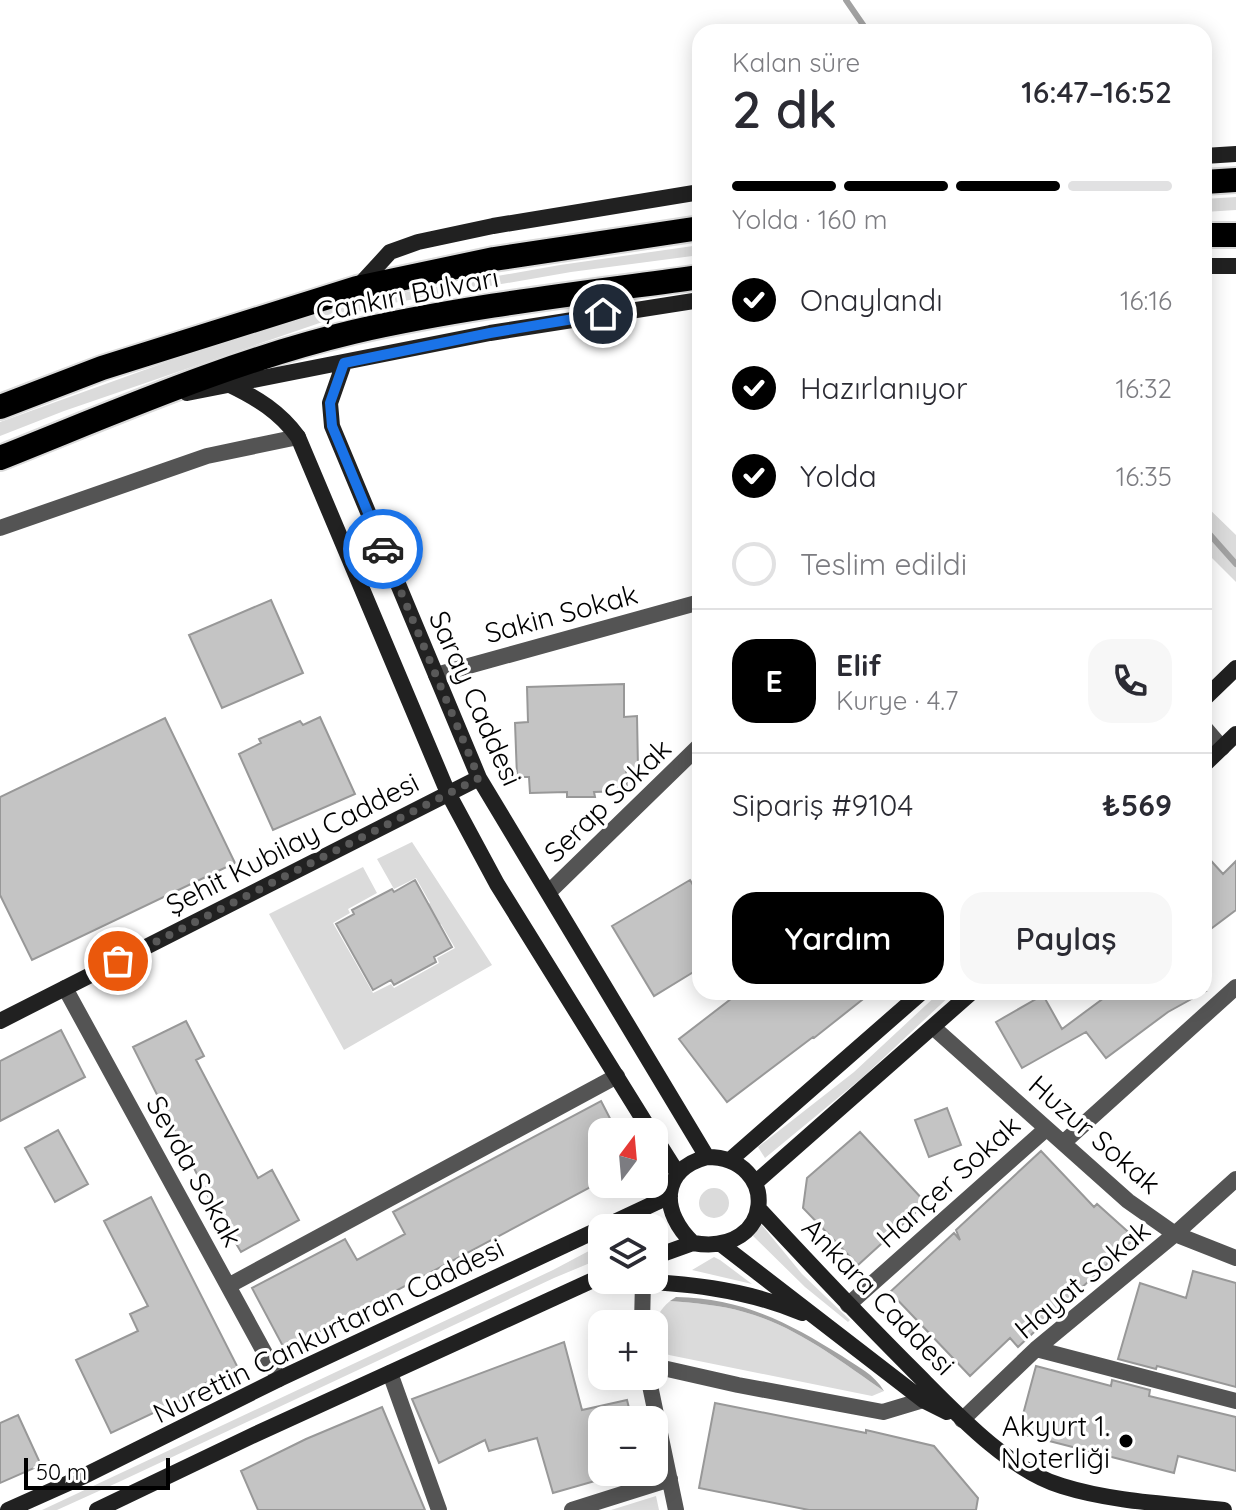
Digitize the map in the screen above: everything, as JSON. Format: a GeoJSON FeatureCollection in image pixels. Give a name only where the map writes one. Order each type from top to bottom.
{"type":"FeatureCollection","features":[{"type":"Feature","properties":{"kind":"highway"},"geometry":{"type":"LineString","coordinates":[[1212,182],[1236,180]]}},
{"type":"Feature","properties":{"kind":"highway","name":"Çankırı Bulvarı"},"geometry":{"type":"LineString","coordinates":[[0,407],[102,368],[357,288],[494,259],[692,229]]}},
{"type":"Feature","properties":{"kind":"highway"},"geometry":{"type":"LineString","coordinates":[[1212,235],[1236,235]]}},
{"type":"Feature","properties":{"kind":"highway","name":"Çankırı Bulvarı"},"geometry":{"type":"LineString","coordinates":[[0,458],[173,388],[292,349],[474,308],[692,278]]}},
{"type":"Feature","properties":{"kind":"street"},"geometry":{"type":"LineString","coordinates":[[1212,156],[1236,154]]}},
{"type":"Feature","properties":{"kind":"street","name":"Çankırı Bulvarı"},"geometry":{"type":"LineString","coordinates":[[357,288],[390,252],[418,242],[493,226],[692,193]]}},
{"type":"Feature","properties":{"kind":"street"},"geometry":{"type":"LineString","coordinates":[[1212,266],[1236,266]]}},
{"type":"Feature","properties":{"kind":"street","name":"Çankırı Bulvarı"},"geometry":{"type":"LineString","coordinates":[[134,403],[564,320],[692,301]]}},
{"type":"Feature","properties":{"kind":"street","name":"Saray Caddesi"},"geometry":{"type":"LineString","coordinates":[[344,363],[330,403],[332,426],[479,778],[707,1157]]}},
{"type":"Feature","properties":{"kind":"street"},"geometry":{"type":"LineString","coordinates":[[230,385],[275,411],[298,437],[448,793],[497,884],[643,1118]]}},
{"type":"Feature","properties":{"kind":"street"},"geometry":{"type":"LineString","coordinates":[[0,528],[207,456],[298,437]]}},
{"type":"Feature","properties":{"kind":"street","name":"Sakin Sokak"},"geometry":{"type":"LineString","coordinates":[[436,675],[692,604]]}},
{"type":"Feature","properties":{"kind":"street"},"geometry":{"type":"LineString","coordinates":[[1212,691],[1236,668]]}},
{"type":"Feature","properties":{"kind":"street"},"geometry":{"type":"LineString","coordinates":[[1212,757],[1236,734]]}},
{"type":"Feature","properties":{"kind":"street"},"geometry":{"type":"LineString","coordinates":[[1212,736],[1236,760]]}},
{"type":"Feature","properties":{"kind":"street","name":"Serap Sokak"},"geometry":{"type":"LineString","coordinates":[[549,892],[692,753]]}},
{"type":"Feature","properties":{"kind":"street","name":"Şehit Kubilay Caddesi"},"geometry":{"type":"LineString","coordinates":[[0,1021],[479,778]]}},
{"type":"Feature","properties":{"kind":"street","name":"Hançer Sokak"},"geometry":{"type":"LineString","coordinates":[[1063,1143],[1236,987]]}},
{"type":"Feature","properties":{"kind":"street","name":"Sevda Sokak"},"geometry":{"type":"LineString","coordinates":[[65,988],[279,1379]]}},
{"type":"Feature","properties":{"kind":"street"},"geometry":{"type":"LineString","coordinates":[[730,1160],[913,1000]]}},
{"type":"Feature","properties":{"kind":"street"},"geometry":{"type":"LineString","coordinates":[[755,1183],[964,1000]]}},
{"type":"Feature","properties":{"kind":"street","name":"Huzur Sokak"},"geometry":{"type":"LineString","coordinates":[[934,1028],[1128,1201],[1175,1234],[1236,1258]]}},
{"type":"Feature","properties":{"kind":"street"},"geometry":{"type":"LineString","coordinates":[[228,1286],[617,1076]]}},
{"type":"Feature","properties":{"kind":"street","name":"Hançer Sokak"},"geometry":{"type":"LineString","coordinates":[[848,1305],[1046,1129]]}},
{"type":"Feature","properties":{"kind":"street"},"geometry":{"type":"LineString","coordinates":[[668,1252],[693,1243],[722,1245],[739,1238],[748,1230],[758,1208],[758,1194],[749,1173],[730,1160],[707,1157],[696,1160],[678,1174],[670,1196],[670,1210],[675,1222],[693,1243]]}},
{"type":"Feature","properties":{"kind":"street"},"geometry":{"type":"LineString","coordinates":[[668,1158],[678,1174]]}},
{"type":"Feature","properties":{"kind":"street","name":"Hayat Sokak"},"geometry":{"type":"LineString","coordinates":[[962,1420],[1036,1349],[1175,1234],[1236,1179]]}},
{"type":"Feature","properties":{"kind":"street","name":"Nurettin Cankurtaran Caddesi"},"geometry":{"type":"LineString","coordinates":[[8,1510],[670,1196]]}},
{"type":"Feature","properties":{"kind":"street","name":"Ankara Caddesi"},"geometry":{"type":"LineString","coordinates":[[758,1208],[848,1305],[962,1420],[1003,1453],[1059,1486],[1224,1510]]}},
{"type":"Feature","properties":{"kind":"street","name":"Ankara Caddesi"},"geometry":{"type":"LineString","coordinates":[[722,1245],[923,1400],[962,1420]]}},
{"type":"Feature","properties":{"kind":"street"},"geometry":{"type":"LineString","coordinates":[[97,1510],[588,1283]]}},
{"type":"Feature","properties":{"kind":"street","name":"Ankara Caddesi"},"geometry":{"type":"LineString","coordinates":[[668,1283],[710,1286],[743,1293],[825,1323]]}},
{"type":"Feature","properties":{"kind":"street"},"geometry":{"type":"LineString","coordinates":[[1036,1349],[1236,1401]]}},
{"type":"Feature","properties":{"kind":"street"},"geometry":{"type":"LineString","coordinates":[[668,1369],[883,1412],[923,1400]]}},
{"type":"Feature","properties":{"kind":"street"},"geometry":{"type":"LineString","coordinates":[[390,1373],[439,1510]]}},
{"type":"Feature","properties":{"kind":"street"},"geometry":{"type":"LineString","coordinates":[[651,1390],[676,1510]]}},
{"type":"Feature","properties":{"kind":"street"},"geometry":{"type":"LineString","coordinates":[[572,1510],[670,1479]]}},
{"type":"Feature","properties":{"kind":"shaded area"},"geometry":{"type":"Polygon","coordinates":[[[1236,197],[1236,210],[1212,212],[1212,198],[1236,197]]]}},
{"type":"Feature","properties":{"kind":"shaded area"},"geometry":{"type":"Polygon","coordinates":[[[692,246],[692,256],[571,272],[398,302],[337,317],[0,436],[0,422],[211,346],[373,298],[560,265],[692,246]]]}},
{"type":"Feature","properties":{"kind":"shaded area"},"geometry":{"type":"Polygon","coordinates":[[[1212,512],[1236,535],[1236,582],[1212,558],[1212,512]]]}},
{"type":"Feature","properties":{"kind":"shaded area"},"geometry":{"type":"Polygon","coordinates":[[[412,842],[492,965],[344,1050],[269,914],[363,867],[377,893],[348,909],[350,913],[333,923],[373,993],[391,984],[394,988],[439,963],[437,958],[455,948],[441,924],[436,926],[425,906],[430,903],[416,878],[394,889],[377,859],[412,842]]]}},
{"type":"Feature","properties":{"kind":"shaded area"},"geometry":{"type":"Polygon","coordinates":[[[931,1000],[945,1000],[862,1078],[765,1158],[758,1147],[854,1072],[931,1000]]]}},
{"type":"Feature","properties":{"kind":"shaded area"},"geometry":{"type":"Polygon","coordinates":[[[714,1188],[724,1193],[729,1203],[724,1213],[714,1218],[704,1213],[699,1203],[704,1193],[714,1188]]]}},
{"type":"Feature","properties":{"kind":"shaded area"},"geometry":{"type":"Polygon","coordinates":[[[761,1224],[802,1274],[850,1320],[848,1322],[805,1287],[749,1232],[761,1224]]]}},
{"type":"Feature","properties":{"kind":"shaded area"},"geometry":{"type":"Polygon","coordinates":[[[588,1251],[588,1264],[57,1510],[42,1510],[588,1251]]]}},
{"type":"Feature","properties":{"kind":"shaded area"},"geometry":{"type":"Polygon","coordinates":[[[714,1257],[720,1260],[752,1284],[692,1270],[714,1257]]]}},
{"type":"Feature","properties":{"kind":"shaded area"},"geometry":{"type":"Polygon","coordinates":[[[676,1297],[700,1298],[743,1307],[783,1323],[860,1367],[884,1391],[782,1326],[735,1310],[670,1301],[676,1297]]]}},
{"type":"Feature","properties":{"kind":"shaded area"},"geometry":{"type":"Polygon","coordinates":[[[670,1301],[726,1308],[763,1318],[817,1346],[884,1391],[872,1396],[669,1355],[668,1310],[662,1310],[670,1301]]]}},
{"type":"Feature","properties":{"kind":"shaded area"},"geometry":{"type":"Polygon","coordinates":[[[656,1496],[659,1510],[611,1510],[656,1496]]]}},
{"type":"Feature","properties":{"kind":"building"},"geometry":{"type":"Polygon","coordinates":[[[271,600],[303,673],[222,708],[189,635],[271,600]]]}},
{"type":"Feature","properties":{"kind":"building"},"geometry":{"type":"Polygon","coordinates":[[[624,684],[624,717],[637,716],[638,768],[626,769],[627,791],[594,792],[595,797],[567,797],[567,792],[530,793],[529,777],[517,777],[515,723],[528,722],[527,687],[624,684]]]}},
{"type":"Feature","properties":{"kind":"building"},"geometry":{"type":"Polygon","coordinates":[[[320,717],[355,794],[273,830],[239,754],[261,743],[259,739],[300,721],[303,725],[320,717]]]}},
{"type":"Feature","properties":{"kind":"building"},"geometry":{"type":"Polygon","coordinates":[[[165,718],[235,863],[32,960],[0,895],[0,797],[165,718]]]}},
{"type":"Feature","properties":{"kind":"building"},"geometry":{"type":"Polygon","coordinates":[[[1236,861],[1236,910],[1212,928],[1212,862],[1223,874],[1236,861]]]}},
{"type":"Feature","properties":{"kind":"building"},"geometry":{"type":"Polygon","coordinates":[[[415,880],[452,947],[434,957],[436,962],[394,985],[391,980],[373,990],[336,924],[354,914],[352,910],[415,880]]]}},
{"type":"Feature","properties":{"kind":"building"},"geometry":{"type":"Polygon","coordinates":[[[690,880],[692,973],[654,996],[612,926],[690,880]]]}},
{"type":"Feature","properties":{"kind":"building"},"geometry":{"type":"Polygon","coordinates":[[[730,1000],[862,1000],[727,1102],[679,1039],[730,1000]]]}},
{"type":"Feature","properties":{"kind":"building"},"geometry":{"type":"Polygon","coordinates":[[[1034,1000],[1046,1000],[1062,1029],[1101,1000],[1190,1000],[1168,1012],[1106,1058],[1086,1032],[1022,1068],[996,1022],[1034,1000]]]}},
{"type":"Feature","properties":{"kind":"building"},"geometry":{"type":"Polygon","coordinates":[[[186,1021],[204,1056],[196,1060],[258,1178],[272,1170],[299,1220],[241,1252],[209,1198],[133,1047],[186,1021]]]}},
{"type":"Feature","properties":{"kind":"building"},"geometry":{"type":"Polygon","coordinates":[[[61,1030],[85,1077],[0,1121],[0,1061],[61,1030]]]}},
{"type":"Feature","properties":{"kind":"building"},"geometry":{"type":"Polygon","coordinates":[[[601,1101],[610,1118],[588,1118],[588,1188],[285,1350],[252,1288],[345,1239],[357,1260],[405,1234],[393,1212],[601,1101]]]}},
{"type":"Feature","properties":{"kind":"building"},"geometry":{"type":"Polygon","coordinates":[[[947,1108],[961,1145],[929,1157],[915,1120],[947,1108]]]}},
{"type":"Feature","properties":{"kind":"building"},"geometry":{"type":"Polygon","coordinates":[[[58,1130],[88,1184],[55,1202],[25,1148],[58,1130]]]}},
{"type":"Feature","properties":{"kind":"building"},"geometry":{"type":"Polygon","coordinates":[[[860,1132],[926,1203],[858,1265],[803,1208],[807,1178],[860,1132]]]}},
{"type":"Feature","properties":{"kind":"building"},"geometry":{"type":"Polygon","coordinates":[[[1041,1151],[1094,1207],[1097,1204],[1135,1238],[1018,1347],[1010,1338],[970,1376],[890,1292],[954,1233],[960,1240],[956,1230],[1041,1151]]]}},
{"type":"Feature","properties":{"kind":"building"},"geometry":{"type":"Polygon","coordinates":[[[151,1197],[238,1368],[202,1385],[204,1389],[111,1433],[76,1360],[138,1331],[130,1314],[148,1306],[104,1221],[151,1197]]]}},
{"type":"Feature","properties":{"kind":"building"},"geometry":{"type":"Polygon","coordinates":[[[1193,1271],[1236,1283],[1236,1387],[1118,1359],[1140,1283],[1186,1298],[1193,1271]]]}},
{"type":"Feature","properties":{"kind":"building"},"geometry":{"type":"Polygon","coordinates":[[[564,1342],[582,1410],[588,1409],[588,1483],[553,1493],[537,1438],[489,1451],[485,1440],[439,1463],[412,1399],[564,1342]]]}},
{"type":"Feature","properties":{"kind":"building"},"geometry":{"type":"Polygon","coordinates":[[[1036,1366],[1111,1386],[1112,1380],[1150,1390],[1149,1396],[1236,1417],[1236,1471],[1178,1456],[1174,1473],[1018,1433],[1036,1366]]]}},
{"type":"Feature","properties":{"kind":"building"},"geometry":{"type":"Polygon","coordinates":[[[627,1400],[628,1406],[600,1406],[627,1400]]]}},
{"type":"Feature","properties":{"kind":"building"},"geometry":{"type":"Polygon","coordinates":[[[715,1403],[866,1433],[866,1430],[934,1446],[978,1498],[976,1510],[809,1510],[699,1488],[715,1403]]]}},
{"type":"Feature","properties":{"kind":"building"},"geometry":{"type":"Polygon","coordinates":[[[382,1407],[425,1510],[258,1510],[241,1471],[382,1407]]]}},
{"type":"Feature","properties":{"kind":"building"},"geometry":{"type":"Polygon","coordinates":[[[18,1415],[41,1465],[0,1483],[0,1423],[18,1415]]]}},
{"type":"Feature","properties":{"kind":"waterway"},"geometry":{"type":"LineString","coordinates":[[846,0],[862,24]]}},
{"type":"Feature","properties":{"kind":"waterway"},"geometry":{"type":"LineString","coordinates":[[1212,537],[1236,564]]}},
{"type":"Feature","properties":{"kind":"way so far"},"geometry":{"type":"LineString","coordinates":[[118,961],[479,778],[383,549]]}},
{"type":"Feature","properties":{"kind":"place","name":"Akyurt 1. Noterliği"},"geometry":{"type":"Point","coordinates":[1126,1441]}},
{"type":"Feature","properties":{"kind":"route"},"geometry":{"type":"LineString","coordinates":[[383,549],[332,426],[330,403],[344,363],[603,314]]}}]}
